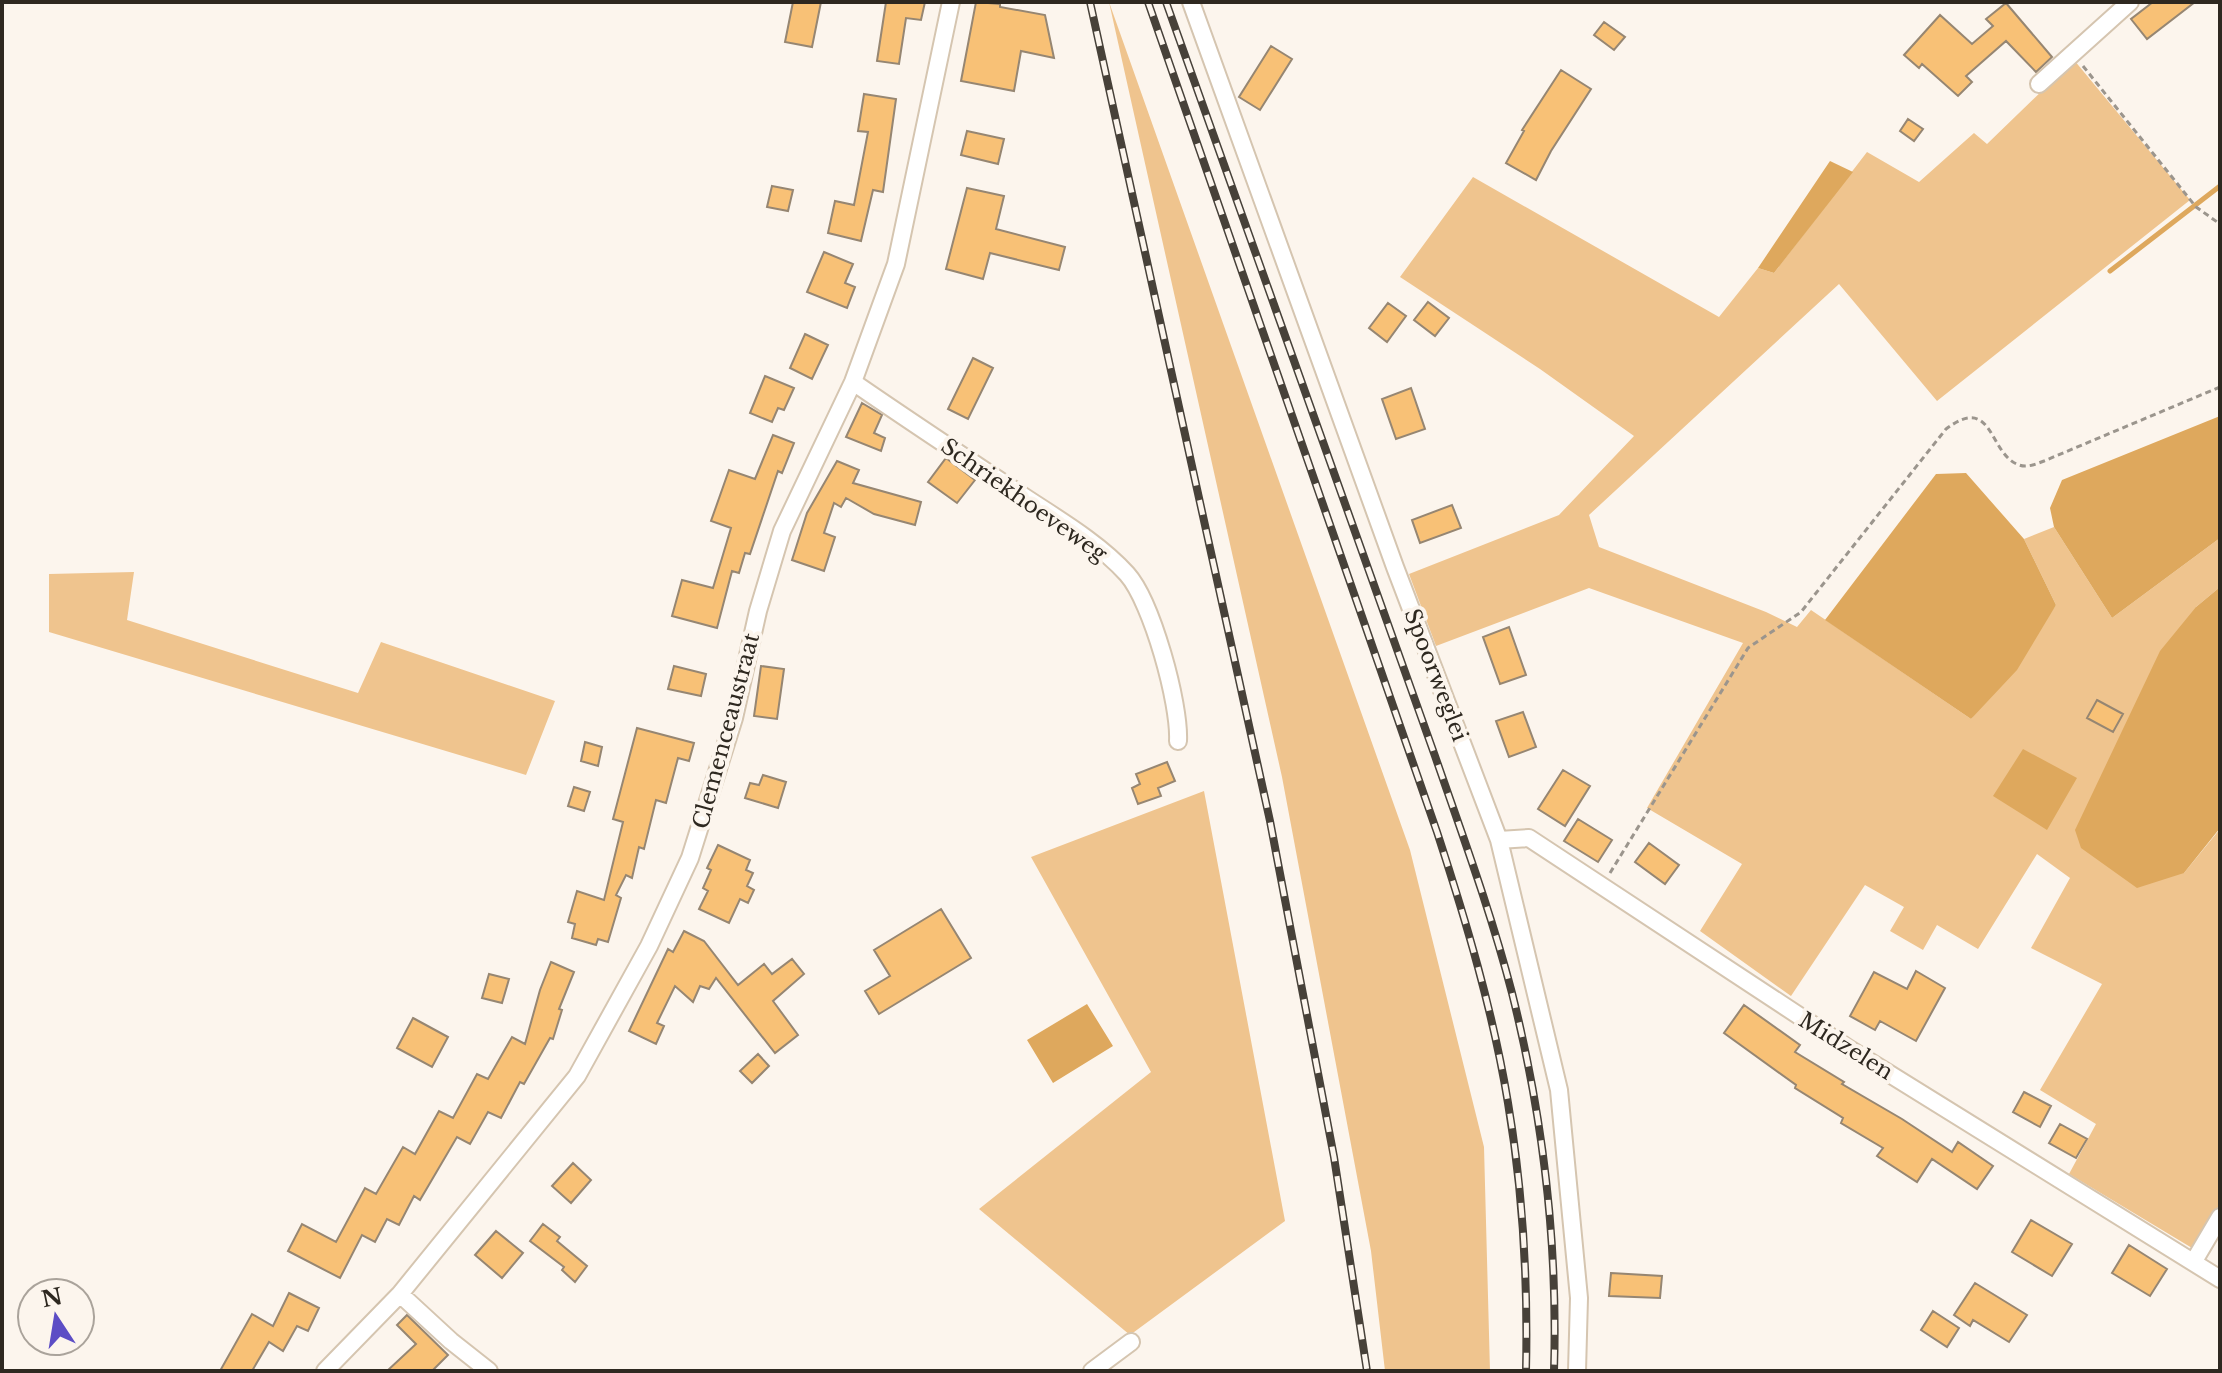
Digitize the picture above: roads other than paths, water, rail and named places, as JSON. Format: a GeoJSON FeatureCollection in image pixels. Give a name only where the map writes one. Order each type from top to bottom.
{"type":"FeatureCollection","features":[{"type":"Feature","properties":{"kind":"street","name":"Clemenceaustraat"},"geometry":{"type":"LineString","coordinates":[[325,1371],[400,1294],[577,1076],[649,946],[690,858],[734,718],[758,611],[782,531],[853,382],[896,264],[951,2]]}},
{"type":"Feature","properties":{"kind":"street","name":"Spoorweglei"},"geometry":{"type":"LineString","coordinates":[[1191,2],[1395,567],[1499,840],[1559,1090],[1579,1298],[1577,1371]]}},
{"type":"Feature","properties":{"kind":"street"},"geometry":{"type":"LineString","coordinates":[[2039,84],[2130,2]]}},
{"type":"Feature","properties":{"kind":"street","name":"Schriekhoeveweg"},"geometry":{"type":"LineString","coordinates":[[853,382],[1067,525],[1128,575],[1144,600],[1158,641],[1173,695],[1179,727],[1178,741]]}},
{"type":"Feature","properties":{"kind":"street","name":"Midzelen"},"geometry":{"type":"LineString","coordinates":[[1499,840],[1529,838],[1851,1050],[2220,1279]]}},
{"type":"Feature","properties":{"kind":"street"},"geometry":{"type":"LineString","coordinates":[[2194,1261],[2220,1217]]}},
{"type":"Feature","properties":{"kind":"street"},"geometry":{"type":"LineString","coordinates":[[400,1294],[489,1371]]}},
{"type":"Feature","properties":{"kind":"street"},"geometry":{"type":"LineString","coordinates":[[1092,1371],[1131,1342]]}},
{"type":"Feature","properties":{"kind":"waterway"},"geometry":{"type":"LineString","coordinates":[[2110,271],[2220,186]]}},
{"type":"Feature","properties":{"kind":"railway"},"geometry":{"type":"LineString","coordinates":[[1090,2],[1270,821],[1334,1157],[1367,1371]]}},
{"type":"Feature","properties":{"kind":"railway"},"geometry":{"type":"LineString","coordinates":[[1148,2],[1437,832],[1478,966],[1502,1069],[1521,1203],[1526,1371]]}},
{"type":"Feature","properties":{"kind":"railway"},"geometry":{"type":"LineString","coordinates":[[1166,2],[1435,756],[1504,963],[1532,1086],[1546,1180],[1553,1275],[1554,1371]]}}]}
